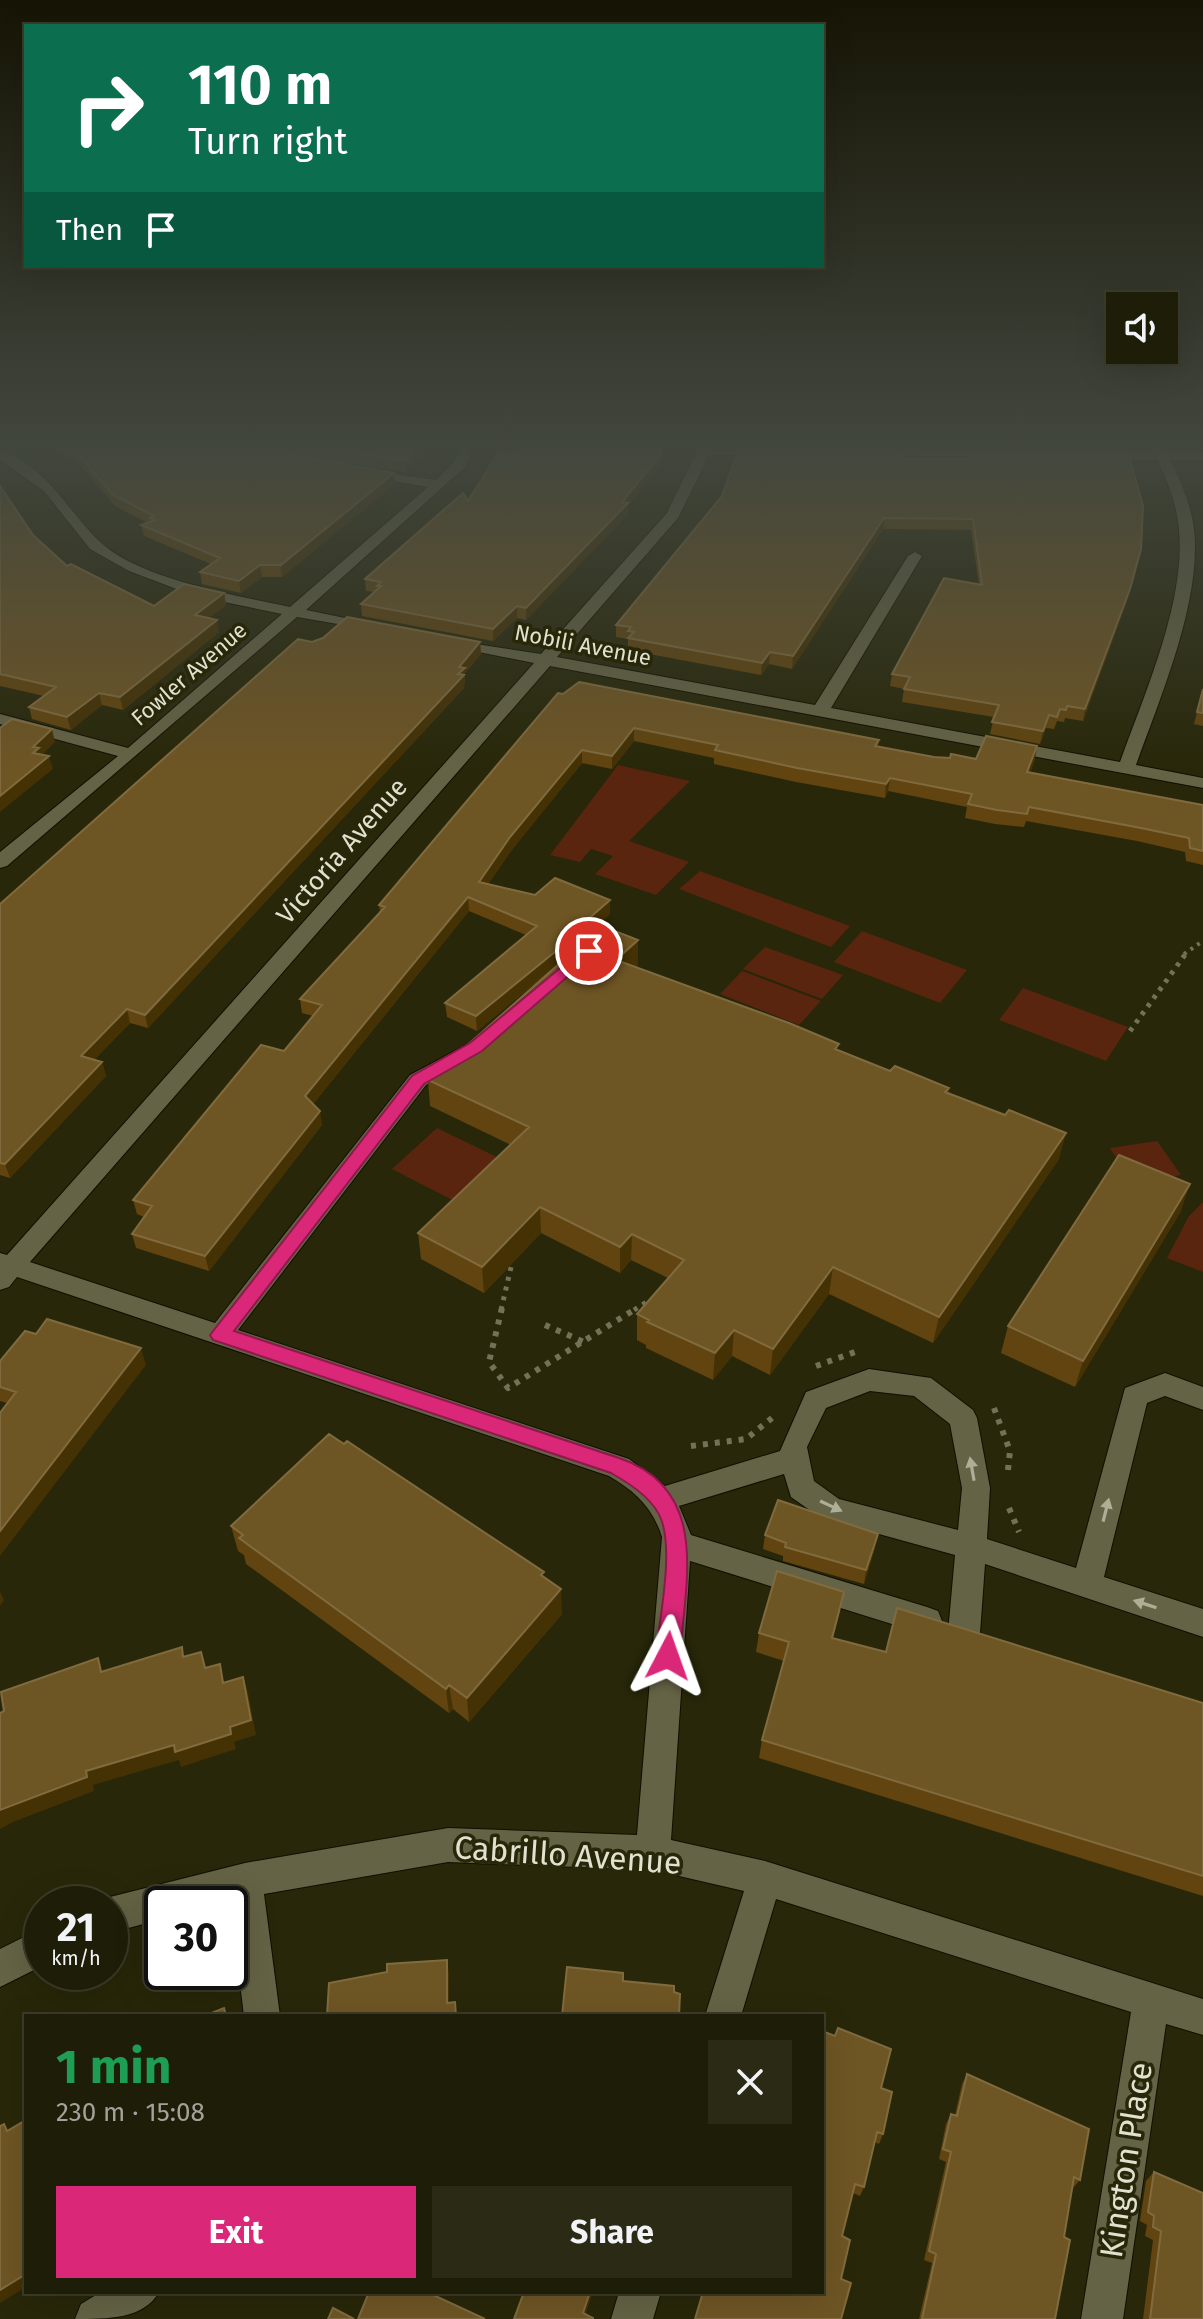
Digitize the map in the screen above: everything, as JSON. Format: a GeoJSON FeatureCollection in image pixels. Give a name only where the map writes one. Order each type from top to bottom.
{"type":"FeatureCollection","features":[{"type":"Feature","properties":{"kind":"street"},"geometry":{"type":"LineString","coordinates":[[108,553],[134,568],[200,593],[395,632]]}},
{"type":"Feature","properties":{"kind":"street","name":"Fowler Avenue"},"geometry":{"type":"LineString","coordinates":[[0,862],[131,754],[362,553]]}},
{"type":"Feature","properties":{"kind":"street","name":"Victoria Avenue"},"geometry":{"type":"LineString","coordinates":[[4,1269],[639,553]]}},
{"type":"Feature","properties":{"kind":"street"},"geometry":{"type":"LineString","coordinates":[[1126,769],[1185,576],[1187,553]]}},
{"type":"Feature","properties":{"kind":"street"},"geometry":{"type":"LineString","coordinates":[[820,712],[915,556]]}},
{"type":"Feature","properties":{"kind":"street","name":"Nobili Avenue"},"geometry":{"type":"LineString","coordinates":[[439,640],[1203,783]]}},
{"type":"Feature","properties":{"kind":"street"},"geometry":{"type":"LineString","coordinates":[[0,719],[131,754]]}},
{"type":"Feature","properties":{"kind":"street"},"geometry":{"type":"LineString","coordinates":[[220,1335],[418,1080],[476,1047],[499,1028]]}},
{"type":"Feature","properties":{"kind":"street"},"geometry":{"type":"LineString","coordinates":[[4,1269],[220,1335],[619,1467],[637,1477],[670,1511],[677,1544],[653,1853]]}},
{"type":"Feature","properties":{"kind":"street"},"geometry":{"type":"LineString","coordinates":[[964,1633],[970,1546],[976,1488],[963,1418],[921,1386],[869,1380],[816,1400],[793,1447],[801,1488],[831,1509],[970,1546],[1203,1623]]}},
{"type":"Feature","properties":{"kind":"street"},"geometry":{"type":"LineString","coordinates":[[1087,1585],[1135,1396],[1165,1384],[1203,1399]]}},
{"type":"Feature","properties":{"kind":"street"},"geometry":{"type":"LineString","coordinates":[[661,1500],[738,1473],[796,1459]]}},
{"type":"Feature","properties":{"kind":"street"},"geometry":{"type":"LineString","coordinates":[[677,1544],[994,1642]]}},
{"type":"Feature","properties":{"kind":"street","name":"Cabrillo Avenue"},"geometry":{"type":"LineString","coordinates":[[128,1910],[245,1880],[448,1845],[653,1853],[765,1878],[1203,2017]]}},
{"type":"Feature","properties":{"kind":"street"},"geometry":{"type":"LineString","coordinates":[[724,2014],[765,1878]]}},
{"type":"Feature","properties":{"kind":"street"},"geometry":{"type":"LineString","coordinates":[[245,1880],[262,2014]]}},
{"type":"Feature","properties":{"kind":"street"},"geometry":{"type":"LineString","coordinates":[[0,1969],[24,1956]]}},
{"type":"Feature","properties":{"kind":"street","name":"Kington Place"},"geometry":{"type":"LineString","coordinates":[[1102,2319],[1151,2000]]}},
{"type":"Feature","properties":{"kind":"street"},"geometry":{"type":"LineString","coordinates":[[96,2319],[135,2294]]}},
{"type":"Feature","properties":{"kind":"street"},"geometry":{"type":"LineString","coordinates":[[632,2319],[639,2294]]}},
{"type":"Feature","properties":{"kind":"path"},"geometry":{"type":"LineString","coordinates":[[1130,1031],[1180,957],[1203,941]]}},
{"type":"Feature","properties":{"kind":"path"},"geometry":{"type":"LineString","coordinates":[[512,1263],[489,1362],[508,1388],[653,1297]]}},
{"type":"Feature","properties":{"kind":"path"},"geometry":{"type":"LineString","coordinates":[[545,1325],[585,1342]]}},
{"type":"Feature","properties":{"kind":"shaded area"},"geometry":{"type":"Polygon","coordinates":[[[618,765],[690,781],[629,841],[689,862],[656,895],[595,874],[613,856],[591,849],[580,862],[550,855],[618,765]]]}},
{"type":"Feature","properties":{"kind":"shaded area"},"geometry":{"type":"Polygon","coordinates":[[[700,871],[850,926],[831,947],[679,889],[700,871]]]}},
{"type":"Feature","properties":{"kind":"shaded area"},"geometry":{"type":"Polygon","coordinates":[[[862,931],[967,970],[940,1003],[834,962],[862,931]]]}},
{"type":"Feature","properties":{"kind":"shaded area"},"geometry":{"type":"Polygon","coordinates":[[[765,947],[843,975],[822,999],[743,969],[765,947]]]}},
{"type":"Feature","properties":{"kind":"shaded area"},"geometry":{"type":"Polygon","coordinates":[[[742,971],[821,1001],[799,1025],[720,994],[742,971]]]}},
{"type":"Feature","properties":{"kind":"shaded area"},"geometry":{"type":"Polygon","coordinates":[[[1023,988],[1128,1027],[1106,1061],[999,1020],[1023,988]]]}},
{"type":"Feature","properties":{"kind":"shaded area"},"geometry":{"type":"Polygon","coordinates":[[[437,1128],[505,1161],[460,1204],[392,1169],[437,1128]]]}},
{"type":"Feature","properties":{"kind":"shaded area"},"geometry":{"type":"Polygon","coordinates":[[[1157,1141],[1181,1175],[1132,1183],[1110,1148],[1157,1141]]]}},
{"type":"Feature","properties":{"kind":"shaded area"},"geometry":{"type":"Polygon","coordinates":[[[1203,1202],[1203,1272],[1167,1258],[1189,1216],[1203,1202]]]}},
{"type":"Feature","properties":{"kind":"building"},"geometry":{"type":"Polygon","coordinates":[[[0,553],[53,553],[67,566],[71,564],[154,606],[184,584],[224,593],[195,615],[217,620],[120,697],[99,693],[67,717],[29,707],[56,687],[0,674],[0,553]]]}},
{"type":"Feature","properties":{"kind":"building"},"geometry":{"type":"Polygon","coordinates":[[[209,553],[295,553],[281,565],[260,565],[239,581],[200,572],[220,558],[209,553]]]}},
{"type":"Feature","properties":{"kind":"building"},"geometry":{"type":"Polygon","coordinates":[[[394,553],[579,553],[526,608],[517,606],[493,629],[361,604],[381,586],[377,586],[381,582],[365,579],[394,553]]]}},
{"type":"Feature","properties":{"kind":"building"},"geometry":{"type":"Polygon","coordinates":[[[675,553],[861,553],[793,656],[770,652],[762,663],[628,638],[634,632],[628,631],[631,627],[616,625],[675,553]]]}},
{"type":"Feature","properties":{"kind":"building"},"geometry":{"type":"Polygon","coordinates":[[[978,553],[1140,553],[1130,589],[1085,709],[1067,706],[1066,710],[1060,709],[1057,717],[1049,715],[1043,731],[992,722],[999,705],[904,689],[910,677],[892,674],[944,578],[982,585],[978,553]]]}},
{"type":"Feature","properties":{"kind":"building"},"geometry":{"type":"Polygon","coordinates":[[[347,617],[480,642],[459,667],[465,668],[458,674],[464,675],[145,1015],[127,1009],[81,1056],[102,1062],[5,1164],[0,1163],[0,904],[298,639],[312,642],[323,638],[347,617]]]}},
{"type":"Feature","properties":{"kind":"building"},"geometry":{"type":"Polygon","coordinates":[[[579,682],[879,740],[875,746],[934,757],[950,758],[951,754],[976,759],[986,736],[1037,746],[1027,772],[1203,805],[1203,851],[1190,848],[1189,838],[1029,807],[1027,814],[997,810],[968,804],[972,794],[890,778],[886,784],[797,768],[715,750],[718,745],[634,728],[612,756],[582,750],[510,837],[479,882],[535,895],[555,878],[610,900],[578,928],[582,930],[476,1016],[445,1003],[537,926],[468,897],[305,1096],[320,1111],[205,1256],[132,1234],[152,1206],[133,1200],[261,1045],[284,1051],[322,1005],[300,999],[385,907],[379,905],[558,693],[563,694],[579,682]]]}},
{"type":"Feature","properties":{"kind":"building"},"geometry":{"type":"Polygon","coordinates":[[[1203,689],[1203,713],[1197,712],[1203,689]]]}},
{"type":"Feature","properties":{"kind":"building"},"geometry":{"type":"Polygon","coordinates":[[[12,719],[52,729],[33,747],[39,748],[33,753],[49,756],[0,796],[0,728],[12,719]]]}},
{"type":"Feature","properties":{"kind":"building"},"geometry":{"type":"Polygon","coordinates":[[[602,926],[638,940],[616,960],[789,1023],[839,1044],[835,1049],[890,1071],[895,1066],[949,1088],[945,1092],[1005,1115],[1009,1110],[1066,1133],[939,1317],[833,1267],[773,1349],[734,1330],[715,1353],[647,1322],[649,1320],[637,1314],[684,1260],[632,1234],[620,1247],[540,1207],[482,1267],[418,1233],[529,1127],[428,1080],[602,926]]]}},
{"type":"Feature","properties":{"kind":"building"},"geometry":{"type":"Polygon","coordinates":[[[1119,1155],[1190,1184],[1083,1361],[1008,1326],[1119,1155]]]}},
{"type":"Feature","properties":{"kind":"building"},"geometry":{"type":"Polygon","coordinates":[[[47,1319],[141,1348],[0,1531],[0,1413],[16,1392],[0,1387],[0,1361],[25,1331],[36,1334],[47,1319]]]}},
{"type":"Feature","properties":{"kind":"building"},"geometry":{"type":"Polygon","coordinates":[[[329,1434],[344,1444],[347,1441],[544,1572],[541,1575],[561,1589],[467,1698],[449,1685],[446,1689],[239,1538],[243,1535],[231,1526],[329,1434]]]}},
{"type":"Feature","properties":{"kind":"building"},"geometry":{"type":"Polygon","coordinates":[[[778,1500],[878,1534],[866,1570],[785,1547],[786,1543],[765,1535],[778,1500]]]}},
{"type":"Feature","properties":{"kind":"building"},"geometry":{"type":"Polygon","coordinates":[[[777,1571],[844,1592],[832,1638],[886,1652],[897,1608],[1203,1703],[1203,1876],[762,1740],[789,1642],[759,1633],[777,1571]]]}},
{"type":"Feature","properties":{"kind":"building"},"geometry":{"type":"Polygon","coordinates":[[[182,1647],[183,1657],[201,1652],[205,1668],[220,1664],[223,1683],[243,1677],[251,1720],[230,1727],[231,1734],[175,1752],[174,1745],[86,1771],[87,1777],[0,1810],[0,1713],[4,1711],[1,1692],[98,1658],[101,1672],[182,1647]]]}},
{"type":"Feature","properties":{"kind":"building"},"geometry":{"type":"Polygon","coordinates":[[[447,1960],[447,2003],[455,2002],[456,2014],[327,2014],[329,1983],[387,1972],[387,1964],[447,1960]]]}},
{"type":"Feature","properties":{"kind":"building"},"geometry":{"type":"Polygon","coordinates":[[[567,1967],[623,1973],[623,1981],[674,1986],[674,1992],[680,1994],[679,2014],[562,2014],[567,1967]]]}},
{"type":"Feature","properties":{"kind":"building"},"geometry":{"type":"Polygon","coordinates":[[[224,2008],[226,2014],[209,2014],[224,2008]]]}},
{"type":"Feature","properties":{"kind":"building"},"geometry":{"type":"Polygon","coordinates":[[[838,2028],[891,2049],[881,2088],[892,2092],[883,2134],[877,2132],[864,2187],[855,2184],[842,2236],[850,2240],[841,2279],[851,2283],[841,2319],[695,2319],[702,2294],[824,2294],[824,2032],[835,2036],[838,2028]]]}},
{"type":"Feature","properties":{"kind":"building"},"geometry":{"type":"Polygon","coordinates":[[[967,2074],[1089,2129],[1080,2180],[1074,2177],[1064,2237],[1070,2240],[1055,2319],[922,2319],[936,2254],[929,2251],[951,2152],[943,2149],[951,2114],[957,2116],[967,2074]]]}},
{"type":"Feature","properties":{"kind":"building"},"geometry":{"type":"Polygon","coordinates":[[[24,2121],[24,2275],[0,2290],[0,2126],[4,2124],[7,2131],[24,2121]]]}},
{"type":"Feature","properties":{"kind":"building"},"geometry":{"type":"Polygon","coordinates":[[[1154,2172],[1203,2193],[1203,2319],[1150,2319],[1161,2231],[1153,2227],[1154,2216],[1148,2212],[1154,2172]]]}},
{"type":"Feature","properties":{"kind":"building"},"geometry":{"type":"Polygon","coordinates":[[[368,2294],[431,2294],[485,2319],[358,2319],[368,2294]]]}},
{"type":"Feature","properties":{"kind":"building"},"geometry":{"type":"Polygon","coordinates":[[[523,2294],[589,2294],[583,2313],[593,2319],[514,2319],[523,2294]]]}},
{"type":"Feature","properties":{"kind":"building"},"geometry":{"type":"Polygon","coordinates":[[[333,2308],[354,2319],[328,2319],[333,2308]]]}},
{"type":"Feature","properties":{"kind":"route"},"geometry":{"type":"LineString","coordinates":[[589,951],[476,1047],[418,1080],[220,1335],[619,1467],[637,1477],[653,1490],[670,1511],[677,1537],[668,1656]]}}]}
